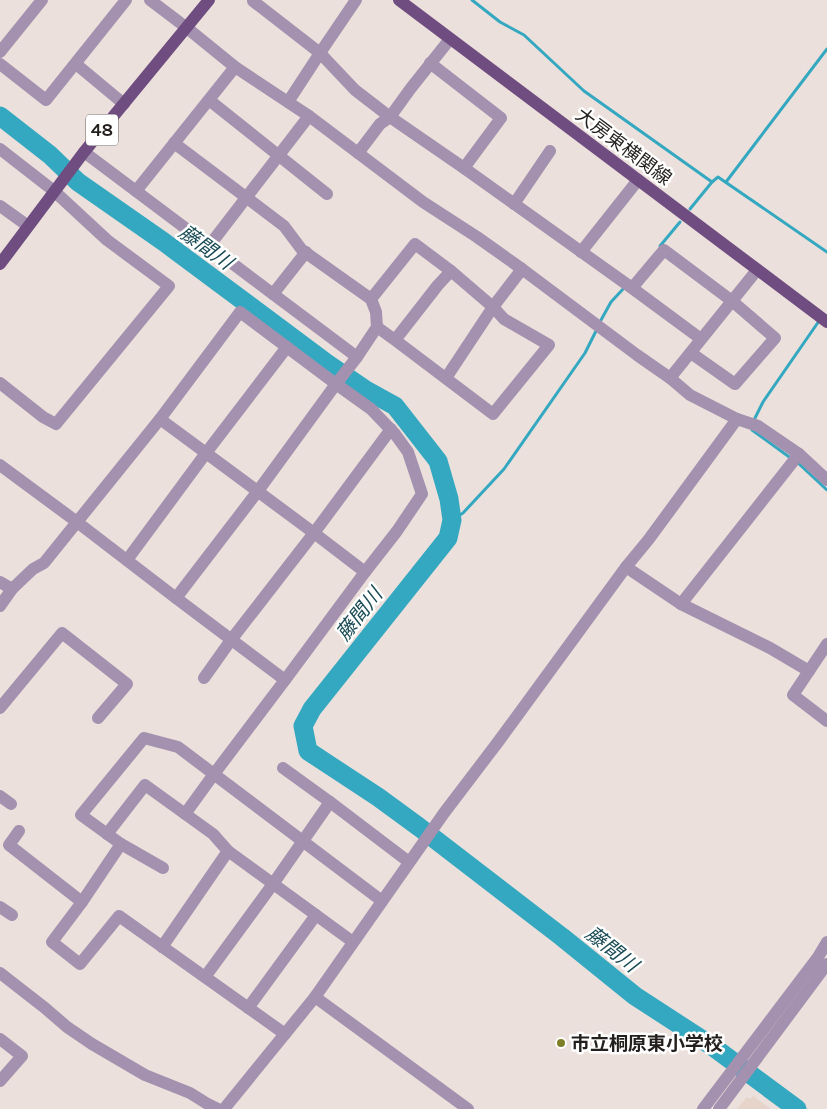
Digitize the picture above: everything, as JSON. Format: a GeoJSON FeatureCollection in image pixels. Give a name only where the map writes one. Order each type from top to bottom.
{"type":"FeatureCollection","features":[{"type":"Feature","properties":{"kind":"main road","name":"48"},"geometry":{"type":"LineString","coordinates":[[0,264],[84,152],[209,0]]}},
{"type":"Feature","properties":{"kind":"main road","name":"大房東横関線"},"geometry":{"type":"LineString","coordinates":[[399,0],[824,320]]}},
{"type":"Feature","properties":{"kind":"street"},"geometry":{"type":"LineString","coordinates":[[0,64],[46,100],[126,0]]}},
{"type":"Feature","properties":{"kind":"street"},"geometry":{"type":"LineString","coordinates":[[150,0],[235,67],[309,116],[423,202],[478,237],[670,378],[690,395],[737,419],[758,426],[795,458],[827,480]]}},
{"type":"Feature","properties":{"kind":"street"},"geometry":{"type":"LineString","coordinates":[[288,102],[356,0]]}},
{"type":"Feature","properties":{"kind":"street"},"geometry":{"type":"LineString","coordinates":[[253,1],[320,53],[355,90],[390,118],[464,168],[702,339]]}},
{"type":"Feature","properties":{"kind":"street"},"geometry":{"type":"LineString","coordinates":[[0,52],[35,2]]}},
{"type":"Feature","properties":{"kind":"street"},"geometry":{"type":"LineString","coordinates":[[358,153],[380,124],[390,118],[450,39]]}},
{"type":"Feature","properties":{"kind":"street"},"geometry":{"type":"LineString","coordinates":[[430,63],[501,118],[464,168]]}},
{"type":"Feature","properties":{"kind":"street"},"geometry":{"type":"LineString","coordinates":[[76,64],[124,104]]}},
{"type":"Feature","properties":{"kind":"street"},"geometry":{"type":"LineString","coordinates":[[136,191],[235,67]]}},
{"type":"Feature","properties":{"kind":"street"},"geometry":{"type":"LineString","coordinates":[[209,100],[326,194]]}},
{"type":"Feature","properties":{"kind":"street"},"geometry":{"type":"LineString","coordinates":[[209,246],[309,116]]}},
{"type":"Feature","properties":{"kind":"street"},"geometry":{"type":"LineString","coordinates":[[174,143],[284,226],[297,244],[306,252],[371,299],[376,312],[376,327],[357,357],[176,598]]}},
{"type":"Feature","properties":{"kind":"street"},"geometry":{"type":"LineString","coordinates":[[0,149],[54,191],[106,240],[169,286],[56,424],[43,417],[0,382]]}},
{"type":"Feature","properties":{"kind":"street"},"geometry":{"type":"LineString","coordinates":[[84,152],[357,357]]}},
{"type":"Feature","properties":{"kind":"street"},"geometry":{"type":"LineString","coordinates":[[514,204],[550,152]]}},
{"type":"Feature","properties":{"kind":"street"},"geometry":{"type":"LineString","coordinates":[[581,252],[638,180]]}},
{"type":"Feature","properties":{"kind":"street"},"geometry":{"type":"LineString","coordinates":[[0,206],[28,226]]}},
{"type":"Feature","properties":{"kind":"street"},"geometry":{"type":"LineString","coordinates":[[371,299],[415,244],[451,271],[493,307],[504,319],[550,346],[493,414],[376,327]]}},
{"type":"Feature","properties":{"kind":"street"},"geometry":{"type":"LineString","coordinates":[[632,288],[664,250],[732,301],[775,338],[735,384],[691,353]]}},
{"type":"Feature","properties":{"kind":"street"},"geometry":{"type":"LineString","coordinates":[[273,294],[306,252]]}},
{"type":"Feature","properties":{"kind":"street"},"geometry":{"type":"LineString","coordinates":[[446,378],[493,307],[522,269]]}},
{"type":"Feature","properties":{"kind":"street"},"geometry":{"type":"LineString","coordinates":[[670,378],[757,270]]}},
{"type":"Feature","properties":{"kind":"street"},"geometry":{"type":"LineString","coordinates":[[395,340],[451,271]]}},
{"type":"Feature","properties":{"kind":"street"},"geometry":{"type":"LineString","coordinates":[[0,606],[12,589],[33,569],[44,563],[160,419],[240,312],[371,409],[391,429],[408,452],[422,494],[397,531],[185,814]]}},
{"type":"Feature","properties":{"kind":"street"},"geometry":{"type":"LineString","coordinates":[[127,560],[206,453],[288,348]]}},
{"type":"Feature","properties":{"kind":"street"},"geometry":{"type":"LineString","coordinates":[[160,419],[365,572]]}},
{"type":"Feature","properties":{"kind":"street"},"geometry":{"type":"LineString","coordinates":[[224,1109],[315,997],[444,814],[737,419]]}},
{"type":"Feature","properties":{"kind":"street"},"geometry":{"type":"LineString","coordinates":[[204,678],[391,429]]}},
{"type":"Feature","properties":{"kind":"street"},"geometry":{"type":"LineString","coordinates":[[681,604],[795,458]]}},
{"type":"Feature","properties":{"kind":"street"},"geometry":{"type":"LineString","coordinates":[[0,465],[285,680]]}},
{"type":"Feature","properties":{"kind":"street"},"geometry":{"type":"LineString","coordinates":[[626,567],[681,604],[770,648],[809,671]]}},
{"type":"Feature","properties":{"kind":"street"},"geometry":{"type":"LineString","coordinates":[[0,582],[12,589]]}},
{"type":"Feature","properties":{"kind":"street"},"geometry":{"type":"LineString","coordinates":[[0,708],[62,633],[127,684],[98,718]]}},
{"type":"Feature","properties":{"kind":"street"},"geometry":{"type":"LineString","coordinates":[[827,644],[793,695],[827,721]]}},
{"type":"Feature","properties":{"kind":"street"},"geometry":{"type":"LineString","coordinates":[[163,868],[121,844],[81,815],[144,738],[178,747],[382,901]]}},
{"type":"Feature","properties":{"kind":"street"},"geometry":{"type":"LineString","coordinates":[[283,768],[412,858]]}},
{"type":"Feature","properties":{"kind":"street"},"geometry":{"type":"LineString","coordinates":[[107,834],[145,785],[213,834],[228,851],[353,942]]}},
{"type":"Feature","properties":{"kind":"street"},"geometry":{"type":"LineString","coordinates":[[0,796],[11,804]]}},
{"type":"Feature","properties":{"kind":"street"},"geometry":{"type":"LineString","coordinates":[[204,977],[274,884],[330,802]]}},
{"type":"Feature","properties":{"kind":"street"},"geometry":{"type":"LineString","coordinates":[[19,831],[9,845],[82,902]]}},
{"type":"Feature","properties":{"kind":"street"},"geometry":{"type":"LineString","coordinates":[[121,844],[82,902],[52,942],[80,964],[119,916],[285,1034]]}},
{"type":"Feature","properties":{"kind":"street"},"geometry":{"type":"LineString","coordinates":[[162,947],[228,851]]}},
{"type":"Feature","properties":{"kind":"street"},"geometry":{"type":"LineString","coordinates":[[0,907],[12,915]]}},
{"type":"Feature","properties":{"kind":"street"},"geometry":{"type":"LineString","coordinates":[[248,1008],[316,915]]}},
{"type":"Feature","properties":{"kind":"street"},"geometry":{"type":"LineString","coordinates":[[754,1052],[827,942]]}},
{"type":"Feature","properties":{"kind":"street"},"geometry":{"type":"LineString","coordinates":[[703,1109],[736,1076],[827,964]]}},
{"type":"Feature","properties":{"kind":"street"},"geometry":{"type":"LineString","coordinates":[[0,973],[68,1028],[92,1044],[145,1075],[190,1093],[218,1109]]}},
{"type":"Feature","properties":{"kind":"street"},"geometry":{"type":"LineString","coordinates":[[315,997],[454,1105],[468,1109]]}},
{"type":"Feature","properties":{"kind":"street"},"geometry":{"type":"LineString","coordinates":[[0,1039],[22,1056],[0,1081]]}},
{"type":"Feature","properties":{"kind":"street"},"geometry":{"type":"LineString","coordinates":[[719,1109],[736,1076]]}},
{"type":"Feature","properties":{"kind":"shaded area"},"geometry":{"type":"Polygon","coordinates":[[[753,1096],[771,1109],[737,1109],[747,1097],[750,1099],[753,1096]]]}},
{"type":"Feature","properties":{"kind":"waterway"},"geometry":{"type":"LineString","coordinates":[[472,0],[500,22],[524,35],[584,91],[712,182],[718,177],[827,252]]}},
{"type":"Feature","properties":{"kind":"waterway"},"geometry":{"type":"LineString","coordinates":[[726,182],[827,49]]}},
{"type":"Feature","properties":{"kind":"waterway","name":"藤間川"},"geometry":{"type":"LineString","coordinates":[[0,116],[50,155],[78,182],[164,242],[328,364],[366,390],[395,406],[438,461],[449,499],[452,520],[448,538],[312,709],[303,726],[308,751],[378,797],[419,827],[635,996],[712,1046],[797,1109]]}},
{"type":"Feature","properties":{"kind":"waterway"},"geometry":{"type":"LineString","coordinates":[[690,209],[712,182]]}},
{"type":"Feature","properties":{"kind":"waterway"},"geometry":{"type":"LineString","coordinates":[[660,246],[680,222]]}},
{"type":"Feature","properties":{"kind":"waterway"},"geometry":{"type":"LineString","coordinates":[[601,320],[611,302],[624,288]]}},
{"type":"Feature","properties":{"kind":"waterway"},"geometry":{"type":"LineString","coordinates":[[755,418],[763,402],[819,321]]}},
{"type":"Feature","properties":{"kind":"waterway"},"geometry":{"type":"LineString","coordinates":[[452,520],[463,513],[504,469],[585,353],[596,331]]}},
{"type":"Feature","properties":{"kind":"waterway"},"geometry":{"type":"LineString","coordinates":[[752,430],[792,459]]}},
{"type":"Feature","properties":{"kind":"waterway"},"geometry":{"type":"LineString","coordinates":[[797,462],[827,490]]}},
{"type":"Feature","properties":{"kind":"place","name":"市立桐原東小学校"},"geometry":{"type":"Point","coordinates":[561,1043]}}]}
